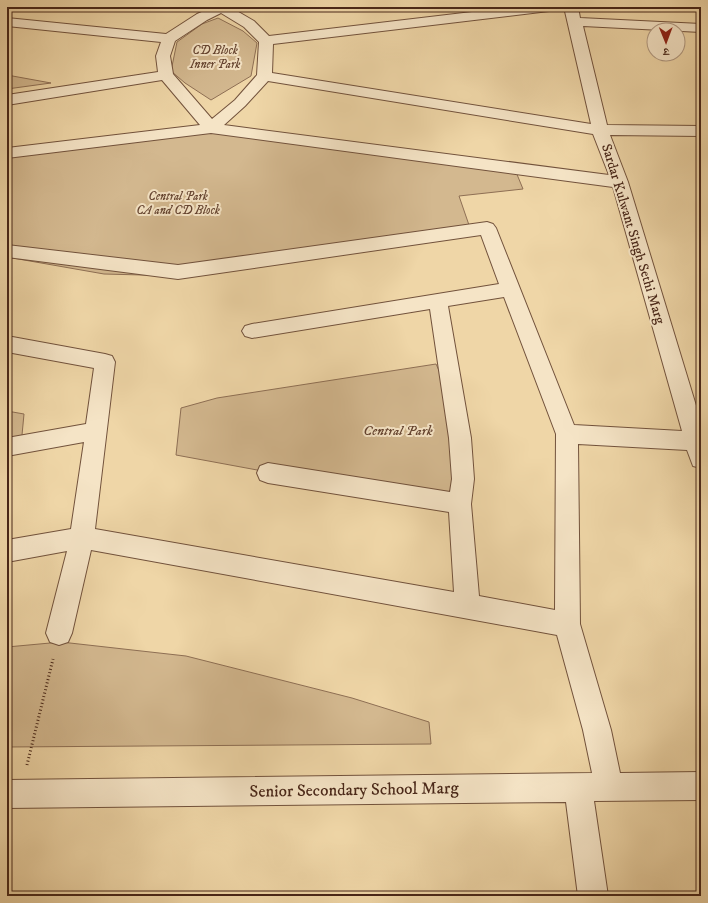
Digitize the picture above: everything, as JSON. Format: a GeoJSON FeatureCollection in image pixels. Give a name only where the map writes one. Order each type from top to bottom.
{"type":"FeatureCollection","features":[{"type":"Feature","properties":{"kind":"street"},"geometry":{"type":"LineString","coordinates":[[211,128],[240,103],[264,76],[266,41],[249,24],[218,7]]}},
{"type":"Feature","properties":{"kind":"street"},"geometry":{"type":"LineString","coordinates":[[211,128],[166,75],[163,56],[169,39],[202,18],[226,7]]}},
{"type":"Feature","properties":{"kind":"street"},"geometry":{"type":"LineString","coordinates":[[266,41],[549,7]]}},
{"type":"Feature","properties":{"kind":"street","name":"Sardar Kulwant Singh Sethi Marg"},"geometry":{"type":"LineString","coordinates":[[571,7],[600,130],[620,182],[698,450]]}},
{"type":"Feature","properties":{"kind":"street"},"geometry":{"type":"LineString","coordinates":[[7,22],[169,39]]}},
{"type":"Feature","properties":{"kind":"street"},"geometry":{"type":"LineString","coordinates":[[575,22],[664,24],[701,28]]}},
{"type":"Feature","properties":{"kind":"street"},"geometry":{"type":"LineString","coordinates":[[7,100],[166,75]]}},
{"type":"Feature","properties":{"kind":"street"},"geometry":{"type":"LineString","coordinates":[[264,76],[600,130],[701,132]]}},
{"type":"Feature","properties":{"kind":"street"},"geometry":{"type":"LineString","coordinates":[[7,153],[211,128],[620,182]]}},
{"type":"Feature","properties":{"kind":"street"},"geometry":{"type":"LineString","coordinates":[[7,251],[178,272],[486,228],[567,434],[567,624],[597,730],[609,787]]}},
{"type":"Feature","properties":{"kind":"street"},"geometry":{"type":"LineString","coordinates":[[252,331],[511,289]]}},
{"type":"Feature","properties":{"kind":"street"},"geometry":{"type":"LineString","coordinates":[[438,300],[460,438],[463,479],[460,504],[467,607]]}},
{"type":"Feature","properties":{"kind":"street"},"geometry":{"type":"LineString","coordinates":[[7,344],[105,362],[82,538],[58,634]]}},
{"type":"Feature","properties":{"kind":"street"},"geometry":{"type":"LineString","coordinates":[[7,447],[96,430]]}},
{"type":"Feature","properties":{"kind":"street"},"geometry":{"type":"LineString","coordinates":[[567,434],[698,450]]}},
{"type":"Feature","properties":{"kind":"street"},"geometry":{"type":"LineString","coordinates":[[268,473],[460,504]]}},
{"type":"Feature","properties":{"kind":"street"},"geometry":{"type":"LineString","coordinates":[[7,551],[82,538],[567,624]]}},
{"type":"Feature","properties":{"kind":"street","name":"Senior Secondary School Marg"},"geometry":{"type":"LineString","coordinates":[[13,794],[701,786]]}},
{"type":"Feature","properties":{"kind":"street"},"geometry":{"type":"LineString","coordinates":[[578,787],[593,896]]}},
{"type":"Feature","properties":{"kind":"path"},"geometry":{"type":"LineString","coordinates":[[13,794],[58,634]]}},
{"type":"Feature","properties":{"kind":"green space","name":"CD Block Inner Park"},"geometry":{"type":"Polygon","coordinates":[[[218,18],[243,31],[257,43],[251,76],[211,100],[185,83],[171,71],[177,42],[202,24],[218,18]]]}},
{"type":"Feature","properties":{"kind":"green space"},"geometry":{"type":"Polygon","coordinates":[[[7,75],[51,83],[7,89],[7,75]]]}},
{"type":"Feature","properties":{"kind":"green space","name":"Central Park CA and CD Block"},"geometry":{"type":"Polygon","coordinates":[[[212,125],[516,172],[523,189],[459,196],[470,228],[181,276],[104,274],[7,257],[7,154],[212,125]]]}},
{"type":"Feature","properties":{"kind":"green space","name":"Central Park"},"geometry":{"type":"Polygon","coordinates":[[[436,364],[452,399],[455,499],[295,477],[176,455],[181,408],[217,398],[436,364]]]}},
{"type":"Feature","properties":{"kind":"green space"},"geometry":{"type":"Polygon","coordinates":[[[7,411],[24,414],[22,435],[16,452],[7,454],[7,411]]]}},
{"type":"Feature","properties":{"kind":"green space"},"geometry":{"type":"Polygon","coordinates":[[[61,642],[186,656],[352,698],[429,722],[431,744],[7,747],[7,647],[61,642]]]}}]}
